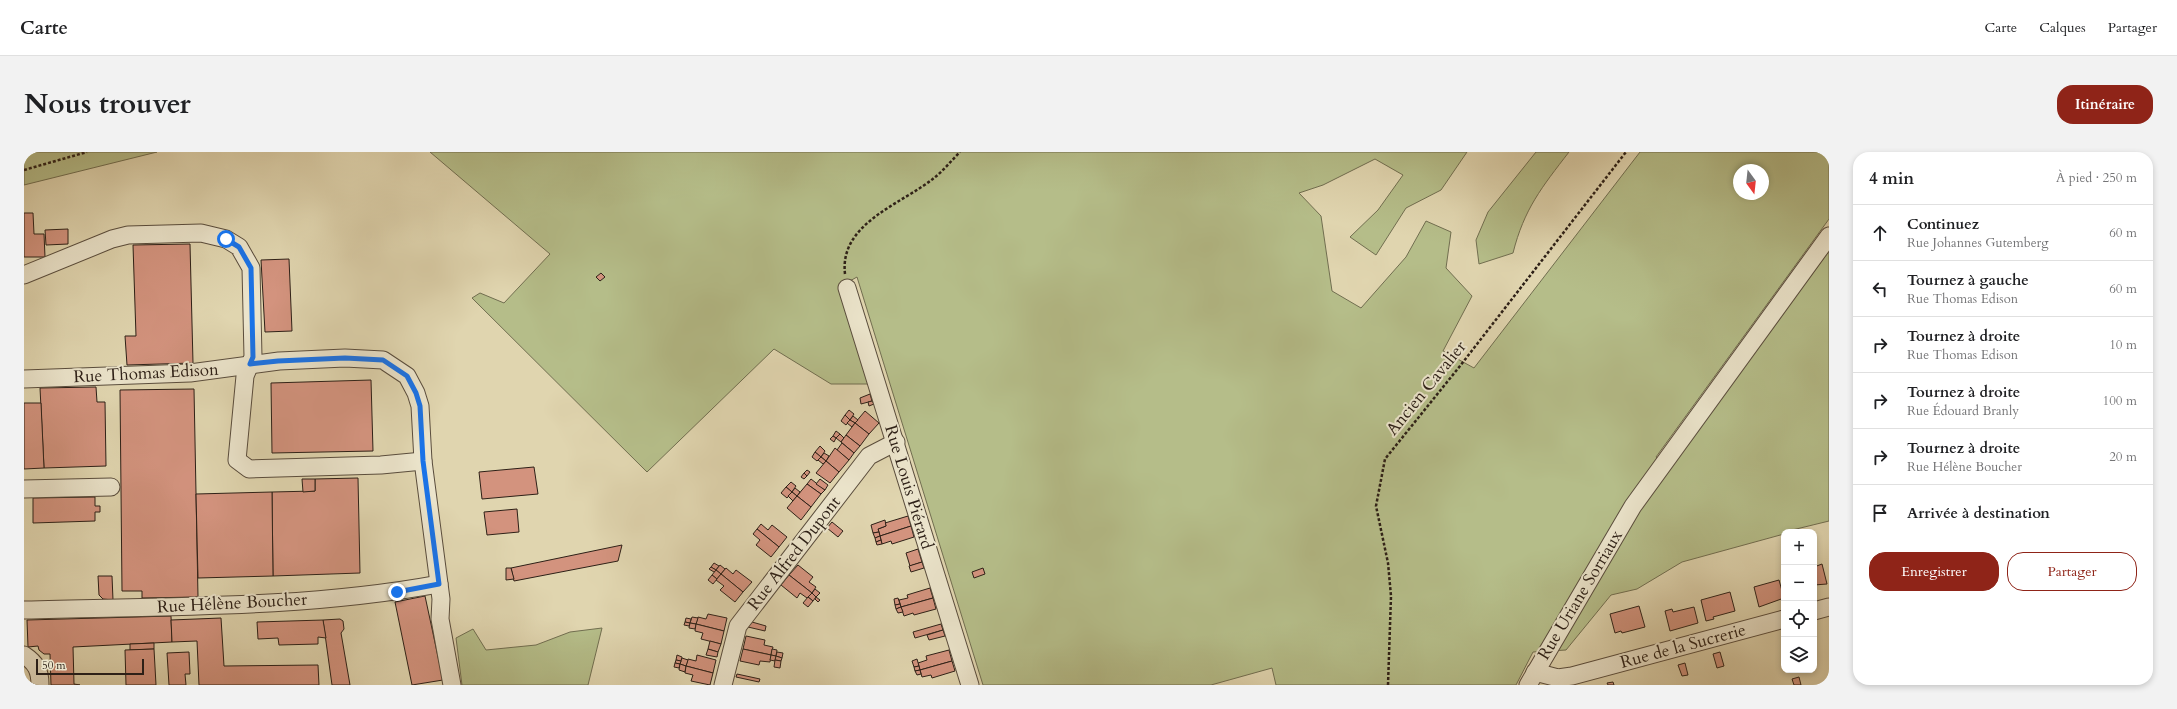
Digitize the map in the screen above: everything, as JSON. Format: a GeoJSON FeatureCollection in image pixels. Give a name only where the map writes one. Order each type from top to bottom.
{"type":"FeatureCollection","features":[{"type":"Feature","properties":{"kind":"street"},"geometry":{"type":"LineString","coordinates":[[24,275],[112,239],[128,235],[201,233],[226,239],[239,247],[251,268],[253,357],[244,376],[237,460],[249,469],[381,465],[423,461],[439,584],[440,619],[452,685]]}},
{"type":"Feature","properties":{"kind":"street","name":"Rue Uriane Sorriaux"},"geometry":{"type":"LineString","coordinates":[[1532,678],[1633,506],[1829,236]]}},
{"type":"Feature","properties":{"kind":"street","name":"Rue Louis Piérard"},"geometry":{"type":"LineString","coordinates":[[847,288],[896,442],[970,685]]}},
{"type":"Feature","properties":{"kind":"street","name":"Rue Thomas Edison"},"geometry":{"type":"LineString","coordinates":[[24,379],[190,374],[278,361],[345,358],[383,360],[407,376],[416,393],[420,406],[423,461]]}},
{"type":"Feature","properties":{"kind":"street","name":"Rue Alfred Dupont"},"geometry":{"type":"LineString","coordinates":[[723,685],[738,626],[869,456],[896,442]]}},
{"type":"Feature","properties":{"kind":"street"},"geometry":{"type":"LineString","coordinates":[[24,489],[111,487]]}},
{"type":"Feature","properties":{"kind":"street","name":"Rue Hélène Boucher"},"geometry":{"type":"LineString","coordinates":[[24,610],[231,605],[371,596],[439,584]]}},
{"type":"Feature","properties":{"kind":"street"},"geometry":{"type":"LineString","coordinates":[[1817,610],[1829,607]]}},
{"type":"Feature","properties":{"kind":"street","name":"Rue de la Sucrerie"},"geometry":{"type":"LineString","coordinates":[[1532,678],[1558,678],[1572,676],[1781,620]]}},
{"type":"Feature","properties":{"kind":"street"},"geometry":{"type":"LineString","coordinates":[[24,655],[33,661],[38,668],[40,685]]}},
{"type":"Feature","properties":{"kind":"path"},"geometry":{"type":"LineString","coordinates":[[24,170],[87,152]]}},
{"type":"Feature","properties":{"kind":"path"},"geometry":{"type":"LineString","coordinates":[[847,288],[844,266],[848,246],[859,232],[882,212],[934,178],[960,152]]}},
{"type":"Feature","properties":{"kind":"path","name":"Ancien Cavalier"},"geometry":{"type":"LineString","coordinates":[[1388,685],[1391,596],[1388,563],[1376,506],[1385,459],[1460,366],[1626,152]]}},
{"type":"Feature","properties":{"kind":"green space"},"geometry":{"type":"Polygon","coordinates":[[[24,152],[157,152],[24,185],[24,152]]]}},
{"type":"Feature","properties":{"kind":"green space"},"geometry":{"type":"Polygon","coordinates":[[[430,152],[1467,152],[1441,190],[1406,208],[1376,255],[1350,237],[1378,210],[1403,175],[1375,159],[1323,185],[1299,193],[1321,216],[1332,291],[1361,308],[1406,257],[1426,221],[1451,232],[1446,268],[1472,296],[1443,351],[1474,368],[1640,152],[1829,152],[1829,219],[1656,457],[1668,470],[1829,251],[1829,521],[1796,529],[1781,529],[1781,535],[1682,562],[1637,589],[1611,595],[1566,650],[1533,652],[1516,685],[1276,685],[1272,668],[1211,685],[983,685],[857,277],[839,287],[868,384],[831,384],[774,349],[647,472],[472,298],[480,293],[504,303],[550,254],[430,152]]]}},
{"type":"Feature","properties":{"kind":"green space"},"geometry":{"type":"Polygon","coordinates":[[[1536,152],[1569,152],[1550,176],[1528,211],[1517,237],[1513,253],[1479,264],[1476,240],[1488,212],[1536,152]]]}},
{"type":"Feature","properties":{"kind":"green space"},"geometry":{"type":"Polygon","coordinates":[[[602,628],[588,685],[462,685],[456,638],[473,629],[486,650],[536,645],[570,632],[602,628]]]}},
{"type":"Feature","properties":{"kind":"building"},"geometry":{"type":"Polygon","coordinates":[[[24,213],[33,213],[34,234],[44,234],[45,257],[24,257],[24,213]]]}},
{"type":"Feature","properties":{"kind":"building"},"geometry":{"type":"Polygon","coordinates":[[[68,229],[68,244],[46,245],[45,230],[68,229]]]}},
{"type":"Feature","properties":{"kind":"building"},"geometry":{"type":"Polygon","coordinates":[[[190,244],[193,363],[127,365],[125,336],[136,336],[133,245],[190,244]]]}},
{"type":"Feature","properties":{"kind":"building"},"geometry":{"type":"Polygon","coordinates":[[[289,259],[292,331],[265,332],[261,260],[289,259]]]}},
{"type":"Feature","properties":{"kind":"building"},"geometry":{"type":"Polygon","coordinates":[[[601,273],[605,277],[600,281],[596,277],[601,273]]]}},
{"type":"Feature","properties":{"kind":"building"},"geometry":{"type":"Polygon","coordinates":[[[371,380],[373,451],[272,453],[271,383],[371,380]]]}},
{"type":"Feature","properties":{"kind":"building"},"geometry":{"type":"Polygon","coordinates":[[[96,387],[97,402],[105,402],[106,466],[44,468],[40,388],[96,387]]]}},
{"type":"Feature","properties":{"kind":"building"},"geometry":{"type":"Polygon","coordinates":[[[194,389],[198,597],[142,598],[142,591],[122,591],[120,390],[194,389]]]}},
{"type":"Feature","properties":{"kind":"building"},"geometry":{"type":"Polygon","coordinates":[[[870,394],[872,401],[861,404],[860,398],[870,394]]]}},
{"type":"Feature","properties":{"kind":"building"},"geometry":{"type":"Polygon","coordinates":[[[872,401],[874,404],[869,406],[868,402],[872,401]]]}},
{"type":"Feature","properties":{"kind":"building"},"geometry":{"type":"Polygon","coordinates":[[[24,403],[41,403],[44,468],[24,469],[24,403]]]}},
{"type":"Feature","properties":{"kind":"building"},"geometry":{"type":"Polygon","coordinates":[[[849,410],[854,414],[850,420],[845,415],[849,410]]]}},
{"type":"Feature","properties":{"kind":"building"},"geometry":{"type":"Polygon","coordinates":[[[865,411],[879,423],[869,434],[855,423],[865,411]]]}},
{"type":"Feature","properties":{"kind":"building"},"geometry":{"type":"Polygon","coordinates":[[[845,415],[850,420],[846,425],[841,421],[845,415]]]}},
{"type":"Feature","properties":{"kind":"building"},"geometry":{"type":"Polygon","coordinates":[[[853,416],[858,420],[855,423],[850,420],[853,416]]]}},
{"type":"Feature","properties":{"kind":"building"},"geometry":{"type":"Polygon","coordinates":[[[850,420],[855,423],[852,427],[847,423],[850,420]]]}},
{"type":"Feature","properties":{"kind":"building"},"geometry":{"type":"Polygon","coordinates":[[[855,423],[869,434],[860,446],[846,435],[855,423]]]}},
{"type":"Feature","properties":{"kind":"building"},"geometry":{"type":"Polygon","coordinates":[[[836,431],[840,434],[836,438],[833,436],[836,431]]]}},
{"type":"Feature","properties":{"kind":"building"},"geometry":{"type":"Polygon","coordinates":[[[840,434],[844,438],[841,442],[836,438],[840,434]]]}},
{"type":"Feature","properties":{"kind":"building"},"geometry":{"type":"Polygon","coordinates":[[[846,435],[860,446],[854,453],[841,442],[846,435]]]}},
{"type":"Feature","properties":{"kind":"building"},"geometry":{"type":"Polygon","coordinates":[[[833,436],[836,438],[834,442],[830,439],[833,436]]]}},
{"type":"Feature","properties":{"kind":"building"},"geometry":{"type":"Polygon","coordinates":[[[842,443],[854,453],[849,460],[837,450],[842,443]]]}},
{"type":"Feature","properties":{"kind":"building"},"geometry":{"type":"Polygon","coordinates":[[[820,446],[825,451],[821,457],[815,452],[820,446]]]}},
{"type":"Feature","properties":{"kind":"building"},"geometry":{"type":"Polygon","coordinates":[[[835,448],[849,460],[839,472],[826,461],[835,448]]]}},
{"type":"Feature","properties":{"kind":"building"},"geometry":{"type":"Polygon","coordinates":[[[815,452],[821,457],[817,461],[812,457],[815,452]]]}},
{"type":"Feature","properties":{"kind":"building"},"geometry":{"type":"Polygon","coordinates":[[[824,453],[829,456],[826,461],[821,457],[824,453]]]}},
{"type":"Feature","properties":{"kind":"building"},"geometry":{"type":"Polygon","coordinates":[[[821,457],[826,461],[823,464],[818,460],[821,457]]]}},
{"type":"Feature","properties":{"kind":"building"},"geometry":{"type":"Polygon","coordinates":[[[826,461],[839,472],[830,483],[816,473],[826,461]]]}},
{"type":"Feature","properties":{"kind":"building"},"geometry":{"type":"Polygon","coordinates":[[[534,467],[538,494],[482,499],[479,472],[534,467]]]}},
{"type":"Feature","properties":{"kind":"building"},"geometry":{"type":"Polygon","coordinates":[[[807,470],[810,472],[807,476],[804,473],[807,470]]]}},
{"type":"Feature","properties":{"kind":"building"},"geometry":{"type":"Polygon","coordinates":[[[804,473],[807,476],[804,479],[801,477],[804,473]]]}},
{"type":"Feature","properties":{"kind":"building"},"geometry":{"type":"Polygon","coordinates":[[[358,478],[360,573],[273,576],[272,492],[315,491],[315,479],[358,478]]]}},
{"type":"Feature","properties":{"kind":"building"},"geometry":{"type":"Polygon","coordinates":[[[302,479],[315,479],[315,491],[303,492],[302,479]]]}},
{"type":"Feature","properties":{"kind":"building"},"geometry":{"type":"Polygon","coordinates":[[[811,479],[825,490],[821,494],[807,484],[811,479]]]}},
{"type":"Feature","properties":{"kind":"building"},"geometry":{"type":"Polygon","coordinates":[[[820,479],[828,485],[825,490],[816,484],[820,479]]]}},
{"type":"Feature","properties":{"kind":"building"},"geometry":{"type":"Polygon","coordinates":[[[791,482],[796,486],[792,492],[786,487],[791,482]]]}},
{"type":"Feature","properties":{"kind":"building"},"geometry":{"type":"Polygon","coordinates":[[[807,484],[821,494],[811,507],[797,496],[807,484]]]}},
{"type":"Feature","properties":{"kind":"building"},"geometry":{"type":"Polygon","coordinates":[[[786,487],[792,492],[787,498],[781,493],[786,487]]]}},
{"type":"Feature","properties":{"kind":"building"},"geometry":{"type":"Polygon","coordinates":[[[795,488],[800,492],[797,496],[792,492],[795,488]]]}},
{"type":"Feature","properties":{"kind":"building"},"geometry":{"type":"Polygon","coordinates":[[[272,492],[273,576],[198,578],[196,494],[272,492]]]}},
{"type":"Feature","properties":{"kind":"building"},"geometry":{"type":"Polygon","coordinates":[[[792,492],[797,496],[793,501],[788,496],[792,492]]]}},
{"type":"Feature","properties":{"kind":"building"},"geometry":{"type":"Polygon","coordinates":[[[797,496],[811,507],[801,520],[787,508],[797,496]]]}},
{"type":"Feature","properties":{"kind":"building"},"geometry":{"type":"Polygon","coordinates":[[[95,497],[95,506],[100,506],[100,512],[95,512],[95,521],[33,523],[33,498],[95,497]]]}},
{"type":"Feature","properties":{"kind":"building"},"geometry":{"type":"Polygon","coordinates":[[[517,509],[519,532],[487,535],[484,512],[517,509]]]}},
{"type":"Feature","properties":{"kind":"building"},"geometry":{"type":"Polygon","coordinates":[[[908,516],[911,526],[880,536],[878,529],[886,526],[885,523],[908,516]]]}},
{"type":"Feature","properties":{"kind":"building"},"geometry":{"type":"Polygon","coordinates":[[[885,520],[886,526],[878,529],[879,532],[873,533],[871,525],[885,520]]]}},
{"type":"Feature","properties":{"kind":"building"},"geometry":{"type":"Polygon","coordinates":[[[832,522],[843,531],[838,537],[827,528],[832,522]]]}},
{"type":"Feature","properties":{"kind":"building"},"geometry":{"type":"Polygon","coordinates":[[[761,524],[768,530],[772,525],[787,537],[779,547],[757,529],[761,524]]]}},
{"type":"Feature","properties":{"kind":"building"},"geometry":{"type":"Polygon","coordinates":[[[911,526],[914,537],[892,544],[891,541],[882,544],[880,536],[911,526]]]}},
{"type":"Feature","properties":{"kind":"building"},"geometry":{"type":"Polygon","coordinates":[[[757,529],[779,547],[771,557],[756,545],[760,540],[753,534],[757,529]]]}},
{"type":"Feature","properties":{"kind":"building"},"geometry":{"type":"Polygon","coordinates":[[[879,532],[880,536],[875,538],[873,533],[879,532]]]}},
{"type":"Feature","properties":{"kind":"building"},"geometry":{"type":"Polygon","coordinates":[[[880,536],[881,540],[876,542],[875,538],[880,536]]]}},
{"type":"Feature","properties":{"kind":"building"},"geometry":{"type":"Polygon","coordinates":[[[881,540],[882,544],[877,545],[876,542],[881,540]]]}},
{"type":"Feature","properties":{"kind":"building"},"geometry":{"type":"Polygon","coordinates":[[[622,545],[618,561],[514,581],[511,568],[622,545]]]}},
{"type":"Feature","properties":{"kind":"building"},"geometry":{"type":"Polygon","coordinates":[[[918,549],[922,562],[910,566],[906,553],[918,549]]]}},
{"type":"Feature","properties":{"kind":"building"},"geometry":{"type":"Polygon","coordinates":[[[922,562],[924,568],[911,572],[909,566],[922,562]]]}},
{"type":"Feature","properties":{"kind":"building"},"geometry":{"type":"Polygon","coordinates":[[[714,563],[719,566],[716,570],[711,567],[714,563]]]}},
{"type":"Feature","properties":{"kind":"building"},"geometry":{"type":"Polygon","coordinates":[[[1822,564],[1827,584],[1817,585],[1817,566],[1822,564]]]}},
{"type":"Feature","properties":{"kind":"building"},"geometry":{"type":"Polygon","coordinates":[[[720,565],[725,569],[721,574],[716,570],[720,565]]]}},
{"type":"Feature","properties":{"kind":"building"},"geometry":{"type":"Polygon","coordinates":[[[798,565],[813,577],[809,582],[816,587],[812,593],[789,575],[798,565]]]}},
{"type":"Feature","properties":{"kind":"building"},"geometry":{"type":"Polygon","coordinates":[[[711,567],[716,570],[714,572],[709,569],[711,567]]]}},
{"type":"Feature","properties":{"kind":"building"},"geometry":{"type":"Polygon","coordinates":[[[506,568],[511,568],[514,579],[506,580],[506,568]]]}},
{"type":"Feature","properties":{"kind":"building"},"geometry":{"type":"Polygon","coordinates":[[[726,568],[733,574],[736,570],[752,582],[743,592],[721,574],[726,568]]]}},
{"type":"Feature","properties":{"kind":"building"},"geometry":{"type":"Polygon","coordinates":[[[983,568],[985,574],[974,578],[972,572],[983,568]]]}},
{"type":"Feature","properties":{"kind":"building"},"geometry":{"type":"Polygon","coordinates":[[[716,570],[721,574],[717,579],[712,575],[716,570]]]}},
{"type":"Feature","properties":{"kind":"building"},"geometry":{"type":"Polygon","coordinates":[[[721,574],[743,592],[735,602],[720,590],[724,586],[716,580],[721,574]]]}},
{"type":"Feature","properties":{"kind":"building"},"geometry":{"type":"Polygon","coordinates":[[[712,575],[717,579],[713,584],[708,580],[712,575]]]}},
{"type":"Feature","properties":{"kind":"building"},"geometry":{"type":"Polygon","coordinates":[[[789,575],[812,593],[807,598],[800,593],[797,598],[781,585],[789,575]]]}},
{"type":"Feature","properties":{"kind":"building"},"geometry":{"type":"Polygon","coordinates":[[[98,576],[112,576],[113,600],[103,599],[99,595],[98,576]]]}},
{"type":"Feature","properties":{"kind":"building"},"geometry":{"type":"Polygon","coordinates":[[[1779,580],[1781,587],[1781,599],[1759,607],[1754,587],[1779,580]]]}},
{"type":"Feature","properties":{"kind":"building"},"geometry":{"type":"Polygon","coordinates":[[[930,588],[933,598],[901,607],[899,600],[908,598],[907,595],[930,588]]]}},
{"type":"Feature","properties":{"kind":"building"},"geometry":{"type":"Polygon","coordinates":[[[815,589],[820,593],[816,597],[812,593],[815,589]]]}},
{"type":"Feature","properties":{"kind":"building"},"geometry":{"type":"Polygon","coordinates":[[[1730,592],[1735,611],[1713,617],[1714,619],[1706,621],[1701,600],[1730,592]]]}},
{"type":"Feature","properties":{"kind":"building"},"geometry":{"type":"Polygon","coordinates":[[[812,593],[816,597],[813,601],[808,597],[812,593]]]}},
{"type":"Feature","properties":{"kind":"building"},"geometry":{"type":"Polygon","coordinates":[[[425,596],[443,680],[412,685],[395,602],[425,596]]]}},
{"type":"Feature","properties":{"kind":"building"},"geometry":{"type":"Polygon","coordinates":[[[808,597],[813,601],[808,607],[803,603],[808,597]]]}},
{"type":"Feature","properties":{"kind":"building"},"geometry":{"type":"Polygon","coordinates":[[[816,597],[820,600],[818,602],[815,599],[816,597]]]}},
{"type":"Feature","properties":{"kind":"building"},"geometry":{"type":"Polygon","coordinates":[[[898,598],[900,604],[895,605],[894,599],[898,598]]]}},
{"type":"Feature","properties":{"kind":"building"},"geometry":{"type":"Polygon","coordinates":[[[933,598],[936,609],[904,616],[901,607],[933,598]]]}},
{"type":"Feature","properties":{"kind":"building"},"geometry":{"type":"Polygon","coordinates":[[[900,604],[901,607],[896,609],[895,605],[900,604]]]}},
{"type":"Feature","properties":{"kind":"building"},"geometry":{"type":"Polygon","coordinates":[[[1639,606],[1645,627],[1622,633],[1621,631],[1615,633],[1610,614],[1639,606]]]}},
{"type":"Feature","properties":{"kind":"building"},"geometry":{"type":"Polygon","coordinates":[[[901,607],[903,612],[898,613],[896,609],[901,607]]]}},
{"type":"Feature","properties":{"kind":"building"},"geometry":{"type":"Polygon","coordinates":[[[1694,607],[1698,623],[1670,631],[1665,611],[1672,609],[1673,612],[1694,607]]]}},
{"type":"Feature","properties":{"kind":"building"},"geometry":{"type":"Polygon","coordinates":[[[708,614],[727,618],[724,631],[696,624],[698,617],[706,619],[708,614]]]}},
{"type":"Feature","properties":{"kind":"building"},"geometry":{"type":"Polygon","coordinates":[[[171,616],[172,642],[73,647],[74,684],[80,685],[51,685],[50,654],[44,654],[39,650],[38,646],[28,647],[27,620],[171,616]]]}},
{"type":"Feature","properties":{"kind":"building"},"geometry":{"type":"Polygon","coordinates":[[[692,617],[698,618],[696,624],[690,623],[692,617]]]}},
{"type":"Feature","properties":{"kind":"building"},"geometry":{"type":"Polygon","coordinates":[[[221,618],[224,666],[318,665],[319,685],[199,685],[197,641],[172,642],[171,620],[221,618]]]}},
{"type":"Feature","properties":{"kind":"building"},"geometry":{"type":"Polygon","coordinates":[[[686,618],[691,619],[690,623],[685,622],[686,618]]]}},
{"type":"Feature","properties":{"kind":"building"},"geometry":{"type":"Polygon","coordinates":[[[340,619],[343,621],[344,629],[341,633],[350,685],[332,685],[323,620],[340,619]]]}},
{"type":"Feature","properties":{"kind":"building"},"geometry":{"type":"Polygon","coordinates":[[[323,620],[326,638],[318,637],[318,644],[279,645],[278,638],[258,639],[257,622],[323,620]]]}},
{"type":"Feature","properties":{"kind":"building"},"geometry":{"type":"Polygon","coordinates":[[[685,622],[690,623],[689,626],[684,625],[685,622]]]}},
{"type":"Feature","properties":{"kind":"building"},"geometry":{"type":"Polygon","coordinates":[[[752,622],[766,626],[765,631],[748,627],[752,622]]]}},
{"type":"Feature","properties":{"kind":"building"},"geometry":{"type":"Polygon","coordinates":[[[690,623],[696,624],[695,629],[689,628],[690,623]]]}},
{"type":"Feature","properties":{"kind":"building"},"geometry":{"type":"Polygon","coordinates":[[[696,624],[724,631],[721,644],[701,639],[703,633],[695,631],[696,624]]]}},
{"type":"Feature","properties":{"kind":"building"},"geometry":{"type":"Polygon","coordinates":[[[941,624],[943,630],[915,638],[913,632],[941,624]]]}},
{"type":"Feature","properties":{"kind":"building"},"geometry":{"type":"Polygon","coordinates":[[[943,630],[945,636],[929,640],[927,635],[943,630]]]}},
{"type":"Feature","properties":{"kind":"building"},"geometry":{"type":"Polygon","coordinates":[[[746,636],[765,640],[764,645],[773,647],[771,655],[743,649],[746,636]]]}},
{"type":"Feature","properties":{"kind":"building"},"geometry":{"type":"Polygon","coordinates":[[[710,641],[721,644],[718,652],[708,649],[710,641]]]}},
{"type":"Feature","properties":{"kind":"building"},"geometry":{"type":"Polygon","coordinates":[[[154,643],[154,649],[130,650],[130,644],[154,643]]]}},
{"type":"Feature","properties":{"kind":"building"},"geometry":{"type":"Polygon","coordinates":[[[154,649],[156,685],[126,685],[125,650],[154,649]]]}},
{"type":"Feature","properties":{"kind":"building"},"geometry":{"type":"Polygon","coordinates":[[[708,649],[718,652],[717,657],[706,655],[708,649]]]}},
{"type":"Feature","properties":{"kind":"building"},"geometry":{"type":"Polygon","coordinates":[[[743,649],[771,655],[770,662],[760,661],[759,665],[740,661],[743,649]]]}},
{"type":"Feature","properties":{"kind":"building"},"geometry":{"type":"Polygon","coordinates":[[[772,649],[777,650],[776,656],[771,655],[772,649]]]}},
{"type":"Feature","properties":{"kind":"building"},"geometry":{"type":"Polygon","coordinates":[[[949,650],[952,661],[920,670],[918,663],[927,660],[926,656],[949,650]]]}},
{"type":"Feature","properties":{"kind":"building"},"geometry":{"type":"Polygon","coordinates":[[[189,652],[190,674],[185,674],[186,685],[169,685],[167,653],[189,652]]]}},
{"type":"Feature","properties":{"kind":"building"},"geometry":{"type":"Polygon","coordinates":[[[777,652],[783,653],[782,658],[776,656],[777,652]]]}},
{"type":"Feature","properties":{"kind":"building"},"geometry":{"type":"Polygon","coordinates":[[[1720,652],[1724,666],[1717,668],[1713,654],[1720,652]]]}},
{"type":"Feature","properties":{"kind":"building"},"geometry":{"type":"Polygon","coordinates":[[[677,655],[682,657],[681,661],[676,660],[677,655]]]}},
{"type":"Feature","properties":{"kind":"building"},"geometry":{"type":"Polygon","coordinates":[[[697,655],[716,660],[713,673],[686,666],[688,659],[696,661],[697,655]]]}},
{"type":"Feature","properties":{"kind":"building"},"geometry":{"type":"Polygon","coordinates":[[[771,655],[776,656],[775,661],[770,660],[771,655]]]}},
{"type":"Feature","properties":{"kind":"building"},"geometry":{"type":"Polygon","coordinates":[[[776,656],[782,658],[781,661],[775,660],[776,656]]]}},
{"type":"Feature","properties":{"kind":"building"},"geometry":{"type":"Polygon","coordinates":[[[682,658],[688,660],[686,666],[680,664],[682,658]]]}},
{"type":"Feature","properties":{"kind":"building"},"geometry":{"type":"Polygon","coordinates":[[[917,659],[919,666],[914,667],[912,661],[917,659]]]}},
{"type":"Feature","properties":{"kind":"building"},"geometry":{"type":"Polygon","coordinates":[[[676,660],[681,661],[680,664],[675,663],[676,660]]]}},
{"type":"Feature","properties":{"kind":"building"},"geometry":{"type":"Polygon","coordinates":[[[775,660],[781,661],[780,668],[774,667],[775,660]]]}},
{"type":"Feature","properties":{"kind":"building"},"geometry":{"type":"Polygon","coordinates":[[[952,661],[955,671],[932,678],[931,675],[922,677],[920,670],[952,661]]]}},
{"type":"Feature","properties":{"kind":"building"},"geometry":{"type":"Polygon","coordinates":[[[675,663],[680,664],[679,668],[674,667],[675,663]]]}},
{"type":"Feature","properties":{"kind":"building"},"geometry":{"type":"Polygon","coordinates":[[[1685,663],[1688,675],[1682,676],[1678,665],[1685,663]]]}},
{"type":"Feature","properties":{"kind":"building"},"geometry":{"type":"Polygon","coordinates":[[[680,664],[686,666],[685,672],[679,670],[680,664]]]}},
{"type":"Feature","properties":{"kind":"building"},"geometry":{"type":"Polygon","coordinates":[[[686,666],[713,673],[710,685],[691,681],[693,675],[685,673],[686,666]]]}},
{"type":"Feature","properties":{"kind":"building"},"geometry":{"type":"Polygon","coordinates":[[[919,666],[920,670],[915,671],[914,667],[919,666]]]}},
{"type":"Feature","properties":{"kind":"building"},"geometry":{"type":"Polygon","coordinates":[[[920,670],[921,674],[917,675],[915,671],[920,670]]]}},
{"type":"Feature","properties":{"kind":"building"},"geometry":{"type":"Polygon","coordinates":[[[737,674],[760,679],[759,682],[736,677],[737,674]]]}},
{"type":"Feature","properties":{"kind":"building"},"geometry":{"type":"Polygon","coordinates":[[[1799,677],[1801,685],[1794,685],[1792,679],[1799,677]]]}},
{"type":"Feature","properties":{"kind":"building"},"geometry":{"type":"Polygon","coordinates":[[[1613,682],[1614,685],[1608,685],[1607,683],[1613,682]]]}},
{"type":"Feature","properties":{"kind":"route"},"geometry":{"type":"LineString","coordinates":[[226,239],[239,247],[251,268],[253,357],[250,364],[278,361],[345,358],[383,360],[407,376],[416,393],[420,406],[423,461],[439,584],[397,592]]}}]}
